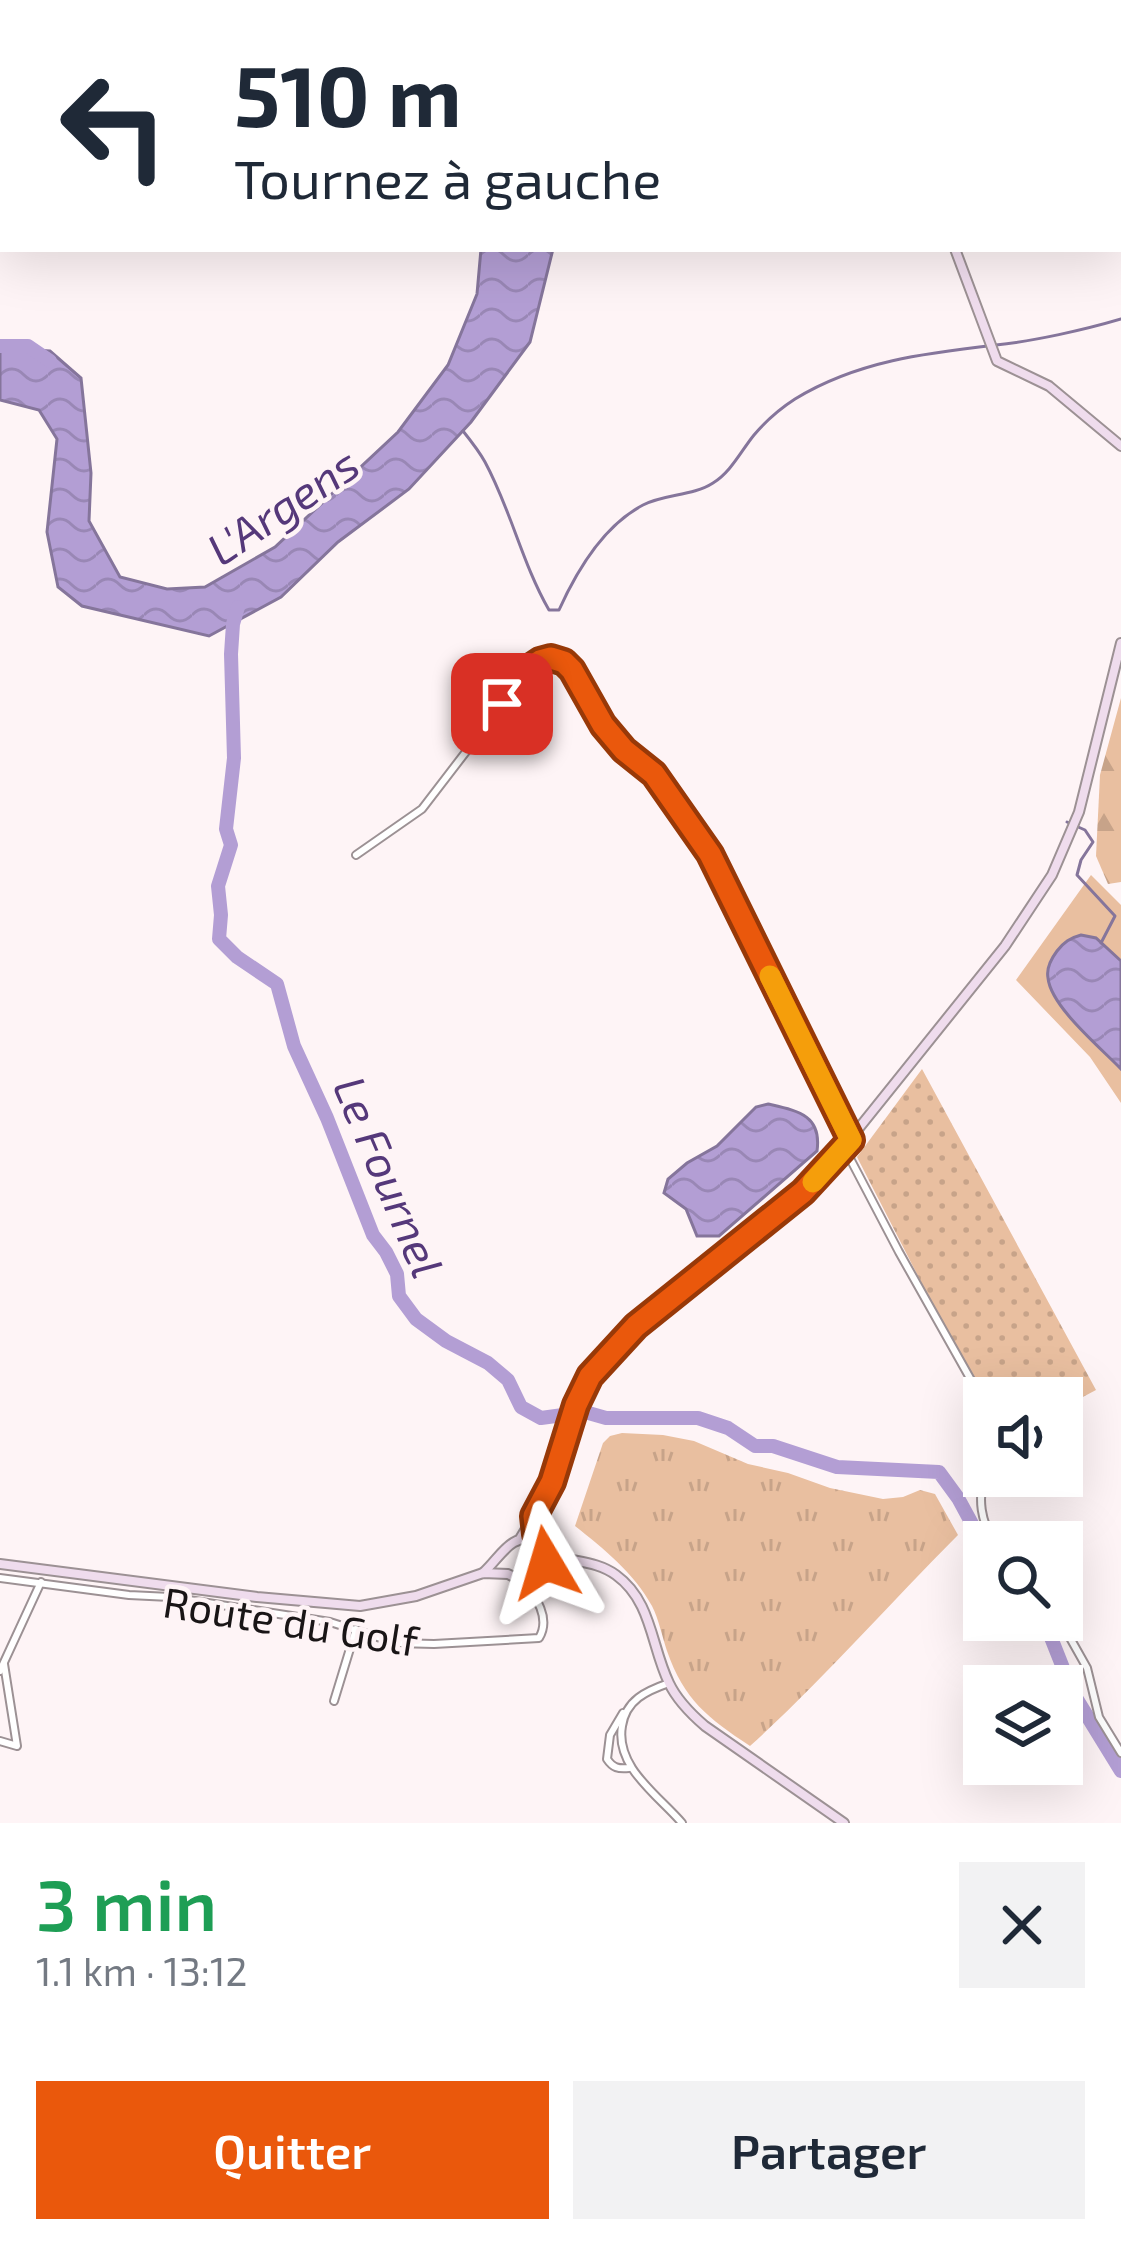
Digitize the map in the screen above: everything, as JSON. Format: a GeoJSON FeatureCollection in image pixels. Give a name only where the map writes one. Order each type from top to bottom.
{"type":"FeatureCollection","features":[{"type":"Feature","properties":{"kind":"main road"},"geometry":{"type":"LineString","coordinates":[[956,252],[995,357],[1049,386],[1121,446]]}},
{"type":"Feature","properties":{"kind":"main road"},"geometry":{"type":"LineString","coordinates":[[483,1573],[521,1537],[534,1516],[552,1482],[576,1405],[601,1360],[636,1326],[803,1192],[848,1144],[1030,912],[1079,812],[1121,643]]}},
{"type":"Feature","properties":{"kind":"main road"},"geometry":{"type":"LineString","coordinates":[[534,1516],[538,1541],[546,1552],[601,1566],[626,1583],[644,1610],[669,1683],[699,1721],[844,1823]]}},
{"type":"Feature","properties":{"kind":"main road"},"geometry":{"type":"LineString","coordinates":[[521,1537],[538,1541]]}},
{"type":"Feature","properties":{"kind":"main road"},"geometry":{"type":"LineString","coordinates":[[545,1567],[546,1552]]}},
{"type":"Feature","properties":{"kind":"main road"},"geometry":{"type":"LineString","coordinates":[[504,1553],[508,1574]]}},
{"type":"Feature","properties":{"kind":"main road"},"geometry":{"type":"LineString","coordinates":[[0,1564],[359,1606],[416,1596],[483,1573],[508,1574],[523,1581],[536,1578],[559,1558]]}},
{"type":"Feature","properties":{"kind":"street"},"geometry":{"type":"LineString","coordinates":[[356,855],[422,809],[531,667],[551,658],[564,662],[603,725],[654,774],[710,854],[898,1252],[969,1377]]}},
{"type":"Feature","properties":{"kind":"street","name":"Route du Golf"},"geometry":{"type":"LineString","coordinates":[[0,1578],[170,1597],[356,1629],[396,1643],[434,1644],[535,1640],[545,1627],[536,1578]]}},
{"type":"Feature","properties":{"kind":"street"},"geometry":{"type":"LineString","coordinates":[[523,1581],[536,1597]]}},
{"type":"Feature","properties":{"kind":"street"},"geometry":{"type":"LineString","coordinates":[[0,1741],[17,1745],[2,1667],[41,1582]]}},
{"type":"Feature","properties":{"kind":"street"},"geometry":{"type":"LineString","coordinates":[[334,1700],[356,1629]]}},
{"type":"Feature","properties":{"kind":"street"},"geometry":{"type":"LineString","coordinates":[[1072,1641],[1087,1668],[1099,1717],[1121,1753]]}},
{"type":"Feature","properties":{"kind":"street"},"geometry":{"type":"LineString","coordinates":[[631,1768],[619,1769],[607,1759],[610,1735],[638,1696],[669,1683]]}},
{"type":"Feature","properties":{"kind":"street"},"geometry":{"type":"LineString","coordinates":[[625,1710],[621,1744],[631,1768],[682,1823]]}},
{"type":"Feature","properties":{"kind":"green space"},"geometry":{"type":"Polygon","coordinates":[[[1121,698],[1121,882],[1108,884],[1096,856],[1100,775],[1121,698]]]}},
{"type":"Feature","properties":{"kind":"green space"},"geometry":{"type":"Polygon","coordinates":[[[1091,875],[1121,905],[1121,1103],[1090,1057],[1016,980],[1091,875]]]}},
{"type":"Feature","properties":{"kind":"green space"},"geometry":{"type":"Polygon","coordinates":[[[922,1069],[1096,1390],[1083,1397],[1083,1377],[970,1377],[857,1157],[922,1069]]]}},
{"type":"Feature","properties":{"kind":"green space"},"geometry":{"type":"Polygon","coordinates":[[[622,1433],[694,1441],[748,1464],[883,1499],[920,1490],[935,1494],[958,1535],[750,1746],[710,1717],[690,1695],[674,1668],[645,1594],[618,1562],[575,1526],[603,1443],[622,1433]]]}},
{"type":"Feature","properties":{"kind":"water","name":"L'Argens"},"geometry":{"type":"Polygon","coordinates":[[[481,252],[552,252],[530,342],[471,422],[409,489],[338,542],[281,597],[209,636],[82,606],[58,587],[47,532],[57,439],[39,410],[0,400],[0,348],[50,351],[81,378],[91,473],[89,521],[120,577],[167,589],[205,587],[275,547],[398,432],[448,365],[477,294],[481,252]]]}},
{"type":"Feature","properties":{"kind":"water"},"geometry":{"type":"Polygon","coordinates":[[[1081,935],[1096,938],[1121,961],[1121,1069],[1067,1014],[1051,989],[1051,960],[1065,943],[1081,935]]]}},
{"type":"Feature","properties":{"kind":"water"},"geometry":{"type":"Polygon","coordinates":[[[768,1104],[798,1112],[812,1122],[817,1151],[719,1236],[697,1236],[686,1209],[664,1193],[668,1179],[717,1146],[756,1107],[768,1104]]]}},
{"type":"Feature","properties":{"kind":"waterway"},"geometry":{"type":"LineString","coordinates":[[463,431],[494,480],[549,610],[559,610],[583,565],[616,525],[651,501],[713,483],[768,420],[819,386],[892,361],[1042,338],[1121,319]]}},
{"type":"Feature","properties":{"kind":"waterway","name":"L'Argens"},"geometry":{"type":"LineString","coordinates":[[0,346],[28,346],[50,361]]}},
{"type":"Feature","properties":{"kind":"waterway","name":"Le Fournel"},"geometry":{"type":"LineString","coordinates":[[238,607],[231,654],[234,758],[226,829],[231,845],[218,886],[219,939],[277,984],[294,1046],[373,1235],[397,1274],[399,1296],[416,1319],[488,1363],[508,1380],[521,1407],[541,1418],[585,1412],[606,1418],[698,1418],[728,1428],[755,1446],[773,1446],[837,1467],[939,1472],[970,1521]]}},
{"type":"Feature","properties":{"kind":"waterway"},"geometry":{"type":"LineString","coordinates":[[1067,822],[1085,830],[1093,842],[1077,875],[1115,916],[1101,943]]}},
{"type":"Feature","properties":{"kind":"waterway","name":"Le Fournel"},"geometry":{"type":"LineString","coordinates":[[1052,1641],[1073,1693],[1121,1771]]}},
{"type":"Feature","properties":{"kind":"slow traffic"},"geometry":{"type":"LineString","coordinates":[[770,976],[851,1140],[813,1182]]}},
{"type":"Feature","properties":{"kind":"route"},"geometry":{"type":"LineString","coordinates":[[502,704],[540,661],[551,658],[572,670],[603,725],[654,774],[710,854],[851,1140],[803,1192],[636,1326],[601,1360],[582,1390],[552,1482],[534,1516],[546,1563]]}}]}
